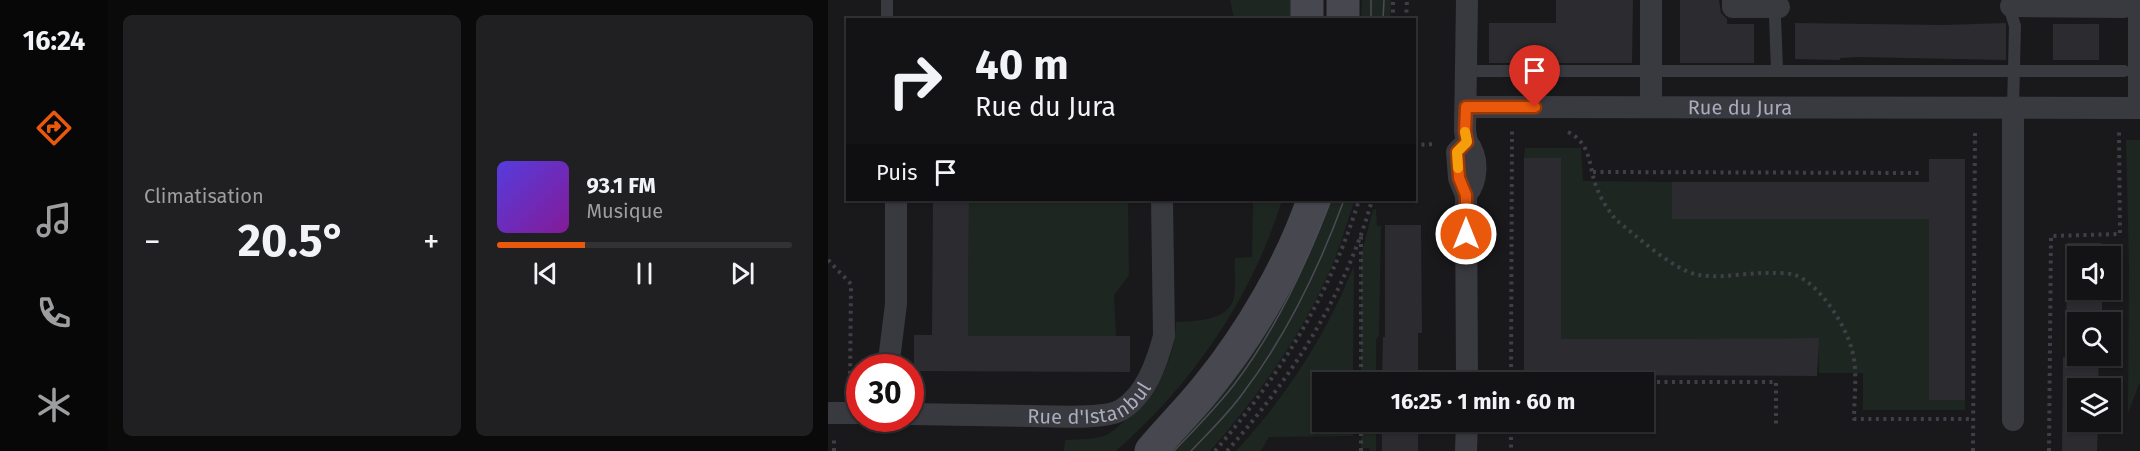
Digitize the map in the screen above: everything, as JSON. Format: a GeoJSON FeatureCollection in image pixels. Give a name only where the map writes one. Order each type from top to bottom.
{"type":"FeatureCollection","features":[{"type":"Feature","properties":{"kind":"street"},"geometry":{"type":"LineString","coordinates":[[1307,0],[1307,18]]}},
{"type":"Feature","properties":{"kind":"street"},"geometry":{"type":"LineString","coordinates":[[1343,0],[1343,18]]}},
{"type":"Feature","properties":{"kind":"street"},"geometry":{"type":"LineString","coordinates":[[1467,0],[1465,131],[1467,142],[1457,152],[1459,178],[1466,195],[1467,372]]}},
{"type":"Feature","properties":{"kind":"street"},"geometry":{"type":"LineString","coordinates":[[1651,0],[1651,107]]}},
{"type":"Feature","properties":{"kind":"street"},"geometry":{"type":"LineString","coordinates":[[1733,0],[1733,7],[1782,4]]}},
{"type":"Feature","properties":{"kind":"street"},"geometry":{"type":"LineString","coordinates":[[2008,3],[2131,3],[2139,108]]}},
{"type":"Feature","properties":{"kind":"street","name":"Rue du Jura"},"geometry":{"type":"LineString","coordinates":[[1466,107],[2139,108]]}},
{"type":"Feature","properties":{"kind":"street"},"geometry":{"type":"LineString","coordinates":[[2013,108],[2013,420]]}},
{"type":"Feature","properties":{"kind":"street"},"geometry":{"type":"LineString","coordinates":[[890,354],[896,304],[896,201]]}},
{"type":"Feature","properties":{"kind":"street","name":"Rue d'Istanbul"},"geometry":{"type":"LineString","coordinates":[[924,414],[1088,416],[1120,411],[1131,402],[1150,376],[1164,336],[1162,201]]}},
{"type":"Feature","properties":{"kind":"street"},"geometry":{"type":"LineString","coordinates":[[1279,275],[1295,225],[1300,201]]}},
{"type":"Feature","properties":{"kind":"street"},"geometry":{"type":"LineString","coordinates":[[1152,448],[1210,384],[1262,307],[1313,201]]}},
{"type":"Feature","properties":{"kind":"street"},"geometry":{"type":"LineString","coordinates":[[831,421],[846,417]]}},
{"type":"Feature","properties":{"kind":"street"},"geometry":{"type":"LineString","coordinates":[[1466,451],[1467,432]]}},
{"type":"Feature","properties":{"kind":"lane"},"geometry":{"type":"LineString","coordinates":[[887,0],[887,18]]}},
{"type":"Feature","properties":{"kind":"lane"},"geometry":{"type":"LineString","coordinates":[[2008,3],[2015,26],[2013,108]]}},
{"type":"Feature","properties":{"kind":"lane"},"geometry":{"type":"LineString","coordinates":[[1777,70],[1775,17],[1782,4]]}},
{"type":"Feature","properties":{"kind":"lane"},"geometry":{"type":"LineString","coordinates":[[1466,70],[2124,71]]}},
{"type":"Feature","properties":{"kind":"path"},"geometry":{"type":"LineString","coordinates":[[1392,18],[1393,0]]}},
{"type":"Feature","properties":{"kind":"path"},"geometry":{"type":"LineString","coordinates":[[1406,18],[1407,0]]}},
{"type":"Feature","properties":{"kind":"path"},"geometry":{"type":"LineString","coordinates":[[1511,372],[1512,131]]}},
{"type":"Feature","properties":{"kind":"path"},"geometry":{"type":"LineString","coordinates":[[1564,131],[1581,141],[1587,151],[1597,190],[1616,220],[1677,267],[1698,275],[1772,273],[1795,275],[1809,283],[1824,298],[1834,313],[1852,350],[1855,372],[1854,419],[1973,419]]}},
{"type":"Feature","properties":{"kind":"path"},"geometry":{"type":"LineString","coordinates":[[1972,451],[1975,132]]}},
{"type":"Feature","properties":{"kind":"path"},"geometry":{"type":"LineString","coordinates":[[2049,451],[2051,236],[2120,234],[2119,132]]}},
{"type":"Feature","properties":{"kind":"path"},"geometry":{"type":"LineString","coordinates":[[1593,172],[1921,173]]}},
{"type":"Feature","properties":{"kind":"path"},"geometry":{"type":"LineString","coordinates":[[1215,451],[1289,355],[1332,273],[1349,234],[1359,201]]}},
{"type":"Feature","properties":{"kind":"path"},"geometry":{"type":"LineString","coordinates":[[1227,451],[1280,387],[1311,339],[1336,292],[1372,201]]}},
{"type":"Feature","properties":{"kind":"path"},"geometry":{"type":"LineString","coordinates":[[1361,231],[1361,372]]}},
{"type":"Feature","properties":{"kind":"path"},"geometry":{"type":"LineString","coordinates":[[828,260],[851,284],[850,354]]}},
{"type":"Feature","properties":{"kind":"path"},"geometry":{"type":"LineString","coordinates":[[1654,382],[1776,382],[1776,425]]}},
{"type":"Feature","properties":{"kind":"path"},"geometry":{"type":"LineString","coordinates":[[831,421],[834,451]]}},
{"type":"Feature","properties":{"kind":"path"},"geometry":{"type":"LineString","coordinates":[[1361,432],[1361,451]]}},
{"type":"Feature","properties":{"kind":"path"},"geometry":{"type":"LineString","coordinates":[[1511,432],[1511,451]]}},
{"type":"Feature","properties":{"kind":"shaded area"},"geometry":{"type":"Polygon","coordinates":[[[1230,0],[1295,0],[1295,18],[1234,18],[1230,0]]]}},
{"type":"Feature","properties":{"kind":"shaded area"},"geometry":{"type":"Polygon","coordinates":[[[1362,0],[1391,0],[1390,18],[1361,18],[1362,0]]]}},
{"type":"Feature","properties":{"kind":"shaded area"},"geometry":{"type":"Polygon","coordinates":[[[2126,140],[2140,140],[2140,382],[2128,413],[2129,267],[2126,140]]]}},
{"type":"Feature","properties":{"kind":"shaded area"},"geometry":{"type":"Polygon","coordinates":[[[1525,148],[1581,148],[1583,181],[1672,182],[1672,219],[1918,219],[1929,210],[1929,400],[1965,400],[1965,410],[1863,410],[1863,373],[1819,373],[1818,338],[1571,339],[1561,348],[1561,158],[1524,158],[1525,148]]]}},
{"type":"Feature","properties":{"kind":"shaded area"},"geometry":{"type":"Polygon","coordinates":[[[969,201],[1128,201],[1129,275],[1114,295],[1116,336],[963,336],[968,328],[969,201]]]}},
{"type":"Feature","properties":{"kind":"shaded area"},"geometry":{"type":"Polygon","coordinates":[[[1253,201],[1282,201],[1270,236],[1237,304],[1217,337],[1170,397],[1116,451],[1064,451],[1065,440],[1102,437],[1133,414],[1152,392],[1167,366],[1175,337],[1176,322],[1210,318],[1226,311],[1231,305],[1235,292],[1235,258],[1252,257],[1253,201]]]}},
{"type":"Feature","properties":{"kind":"shaded area"},"geometry":{"type":"Polygon","coordinates":[[[1322,201],[1355,201],[1324,283],[1297,334],[1265,383],[1210,451],[1165,451],[1322,201]]]}},
{"type":"Feature","properties":{"kind":"shaded area"},"geometry":{"type":"Polygon","coordinates":[[[1376,209],[1377,226],[1381,226],[1379,335],[1376,340],[1376,372],[1361,372],[1361,255],[1373,210],[1376,209]]]}},
{"type":"Feature","properties":{"kind":"shaded area"},"geometry":{"type":"Polygon","coordinates":[[[1354,266],[1353,372],[1312,372],[1312,432],[1353,432],[1353,436],[1269,437],[1261,451],[1236,451],[1277,402],[1301,367],[1333,312],[1354,266]]]}},
{"type":"Feature","properties":{"kind":"shaded area"},"geometry":{"type":"Polygon","coordinates":[[[1361,432],[1376,432],[1376,451],[1361,448],[1361,432]]]}},
{"type":"Feature","properties":{"kind":"building"},"geometry":{"type":"Polygon","coordinates":[[[1556,0],[1633,0],[1632,63],[1489,63],[1489,23],[1556,23],[1556,0]]]}},
{"type":"Feature","properties":{"kind":"building"},"geometry":{"type":"Polygon","coordinates":[[[1680,0],[1719,0],[1721,13],[1727,19],[1727,24],[1754,24],[1754,63],[1680,63],[1680,0]]]}},
{"type":"Feature","properties":{"kind":"building"},"geometry":{"type":"Polygon","coordinates":[[[1795,23],[1943,25],[2006,23],[2006,60],[1859,57],[1840,58],[1840,60],[1795,59],[1795,23]]]}},
{"type":"Feature","properties":{"kind":"building"},"geometry":{"type":"Polygon","coordinates":[[[2053,24],[2099,24],[2099,60],[2053,60],[2053,24]]]}},
{"type":"Feature","properties":{"kind":"building"},"geometry":{"type":"Polygon","coordinates":[[[1524,158],[1561,158],[1561,339],[1819,338],[1817,376],[1524,372],[1524,158]]]}},
{"type":"Feature","properties":{"kind":"building"},"geometry":{"type":"Polygon","coordinates":[[[1929,159],[1965,159],[1965,400],[1929,400],[1929,219],[1672,219],[1672,182],[1929,182],[1929,159]]]}},
{"type":"Feature","properties":{"kind":"building"},"geometry":{"type":"Polygon","coordinates":[[[933,201],[969,201],[968,336],[1130,336],[1130,372],[924,371],[924,354],[914,354],[914,335],[932,335],[933,201]]]}},
{"type":"Feature","properties":{"kind":"building"},"geometry":{"type":"Polygon","coordinates":[[[1385,225],[1421,225],[1422,333],[1418,333],[1418,372],[1382,372],[1383,337],[1385,337],[1385,225]]]}},
{"type":"Feature","properties":{"kind":"building"},"geometry":{"type":"Polygon","coordinates":[[[2067,243],[2102,243],[2102,246],[2067,246],[2067,300],[2102,300],[2102,312],[2067,312],[2067,366],[2099,366],[2098,378],[2067,378],[2067,432],[2098,432],[2097,451],[2062,451],[2063,357],[2066,357],[2067,243]]]}},
{"type":"Feature","properties":{"kind":"building"},"geometry":{"type":"Polygon","coordinates":[[[1382,432],[1418,432],[1418,451],[1382,451],[1382,432]]]}},
{"type":"Feature","properties":{"kind":"tram line"},"geometry":{"type":"LineString","coordinates":[[1371,0],[1371,18]]}},
{"type":"Feature","properties":{"kind":"tram line"},"geometry":{"type":"LineString","coordinates":[[1383,18],[1384,0]]}},
{"type":"Feature","properties":{"kind":"tram line"},"geometry":{"type":"LineString","coordinates":[[1174,451],[1226,395],[1249,365],[1289,296],[1331,201]]}},
{"type":"Feature","properties":{"kind":"tram line"},"geometry":{"type":"LineString","coordinates":[[1191,451],[1237,401],[1274,348],[1313,276],[1344,201]]}},
{"type":"Feature","properties":{"kind":"slow traffic"},"geometry":{"type":"LineString","coordinates":[[1458,168],[1457,152],[1467,142],[1465,132]]}},
{"type":"Feature","properties":{"kind":"route"},"geometry":{"type":"LineString","coordinates":[[1466,234],[1466,195],[1459,178],[1457,152],[1467,142],[1466,107],[1535,107]]}}]}
